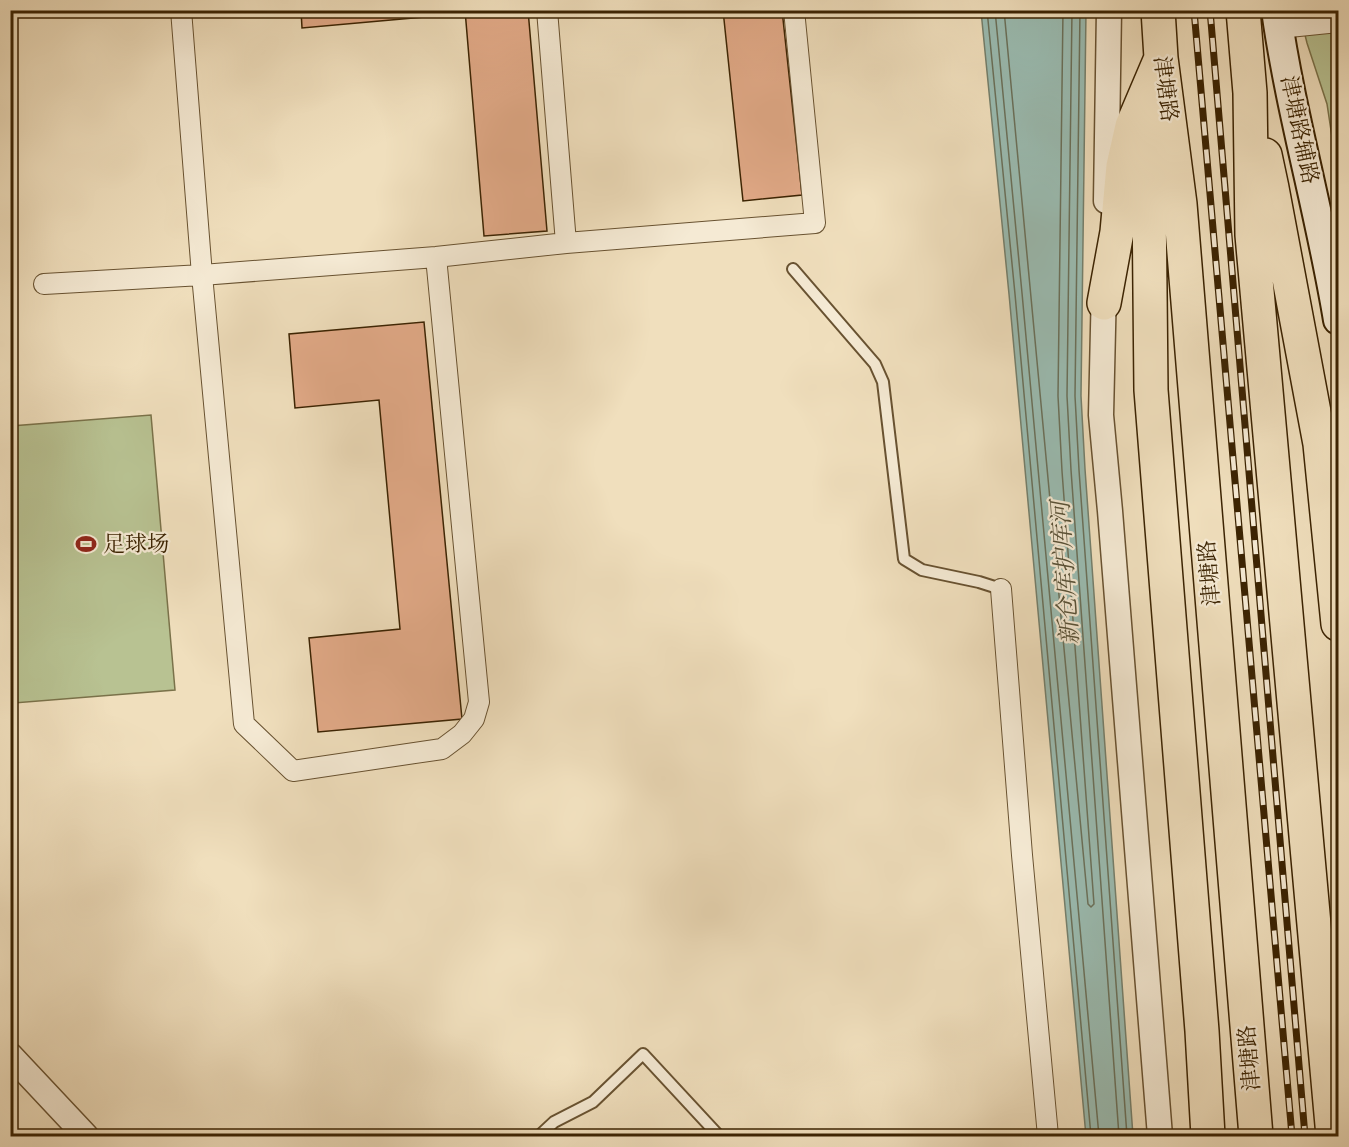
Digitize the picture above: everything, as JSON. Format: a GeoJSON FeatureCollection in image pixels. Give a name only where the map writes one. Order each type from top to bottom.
{"type":"FeatureCollection","features":[{"type":"Feature","properties":{"kind":"highway","name":"津塘路"},"geometry":{"type":"LineString","coordinates":[[1158,10],[1161,58],[1180,204],[1256,1137]]}},
{"type":"Feature","properties":{"kind":"highway"},"geometry":{"type":"LineString","coordinates":[[1243,10],[1250,93],[1252,235],[1333,1137]]}},
{"type":"Feature","properties":{"kind":"highway"},"geometry":{"type":"LineString","coordinates":[[1104,303],[1117,232],[1122,166],[1132,126],[1161,58]]}},
{"type":"Feature","properties":{"kind":"highway"},"geometry":{"type":"LineString","coordinates":[[1161,58],[1149,195],[1151,390],[1202,1031],[1208,1137]]}},
{"type":"Feature","properties":{"kind":"highway"},"geometry":{"type":"LineString","coordinates":[[1250,93],[1272,188],[1320,444],[1338,624]]}},
{"type":"Feature","properties":{"kind":"main road","name":"津塘路辅路"},"geometry":{"type":"LineString","coordinates":[[1278,19],[1294,113],[1336,285],[1338,320]]}},
{"type":"Feature","properties":{"kind":"street"},"geometry":{"type":"LineString","coordinates":[[181,10],[202,275],[244,724],[292,771],[441,749],[462,734],[474,719],[479,702],[436,257]]}},
{"type":"Feature","properties":{"kind":"street"},"geometry":{"type":"LineString","coordinates":[[547,10],[566,243]]}},
{"type":"Feature","properties":{"kind":"street"},"geometry":{"type":"LineString","coordinates":[[44,284],[202,275],[436,257],[566,243],[815,223],[794,10]]}},
{"type":"Feature","properties":{"kind":"street"},"geometry":{"type":"LineString","coordinates":[[1109,10],[1101,415],[1160,1137]]}},
{"type":"Feature","properties":{"kind":"street"},"geometry":{"type":"LineString","coordinates":[[1278,19],[1338,22]]}},
{"type":"Feature","properties":{"kind":"street"},"geometry":{"type":"LineString","coordinates":[[1001,589],[1022,855],[1048,1137]]}},
{"type":"Feature","properties":{"kind":"street"},"geometry":{"type":"LineString","coordinates":[[10,1055],[86,1137]]}},
{"type":"Feature","properties":{"kind":"lane"},"geometry":{"type":"LineString","coordinates":[[793,269],[875,364],[884,382],[904,559],[922,570],[1001,589]]}},
{"type":"Feature","properties":{"kind":"lane"},"geometry":{"type":"LineString","coordinates":[[539,1137],[554,1122],[593,1102],[643,1054],[719,1137]]}},
{"type":"Feature","properties":{"kind":"green space"},"geometry":{"type":"Polygon","coordinates":[[[1299,11],[1338,11],[1338,177],[1327,104],[1299,11]]]}},
{"type":"Feature","properties":{"kind":"green space","name":"足球场"},"geometry":{"type":"Polygon","coordinates":[[[151,415],[175,690],[14,703],[10,662],[11,426],[151,415]]]}},
{"type":"Feature","properties":{"kind":"water","name":"新仓库护库河"},"geometry":{"type":"Polygon","coordinates":[[[981,11],[1086,11],[1081,396],[1133,1136],[1086,1136],[981,11]]]}},
{"type":"Feature","properties":{"kind":"building"},"geometry":{"type":"Polygon","coordinates":[[[301,10],[424,10],[424,17],[302,28],[301,10]]]}},
{"type":"Feature","properties":{"kind":"building"},"geometry":{"type":"Polygon","coordinates":[[[465,10],[528,10],[547,231],[484,236],[465,10]]]}},
{"type":"Feature","properties":{"kind":"building"},"geometry":{"type":"Polygon","coordinates":[[[723,10],[782,10],[802,195],[743,201],[723,10]]]}},
{"type":"Feature","properties":{"kind":"building"},"geometry":{"type":"Polygon","coordinates":[[[424,322],[462,719],[318,732],[309,638],[400,629],[379,400],[295,408],[289,334],[424,322]]]}},
{"type":"Feature","properties":{"kind":"railway"},"geometry":{"type":"LineString","coordinates":[[1194,10],[1292,1136]]}},
{"type":"Feature","properties":{"kind":"railway"},"geometry":{"type":"LineString","coordinates":[[1210,10],[1305,1136]]}},
{"type":"Feature","properties":{"kind":"place","name":"足球场"},"geometry":{"type":"Point","coordinates":[86,544]}}]}
